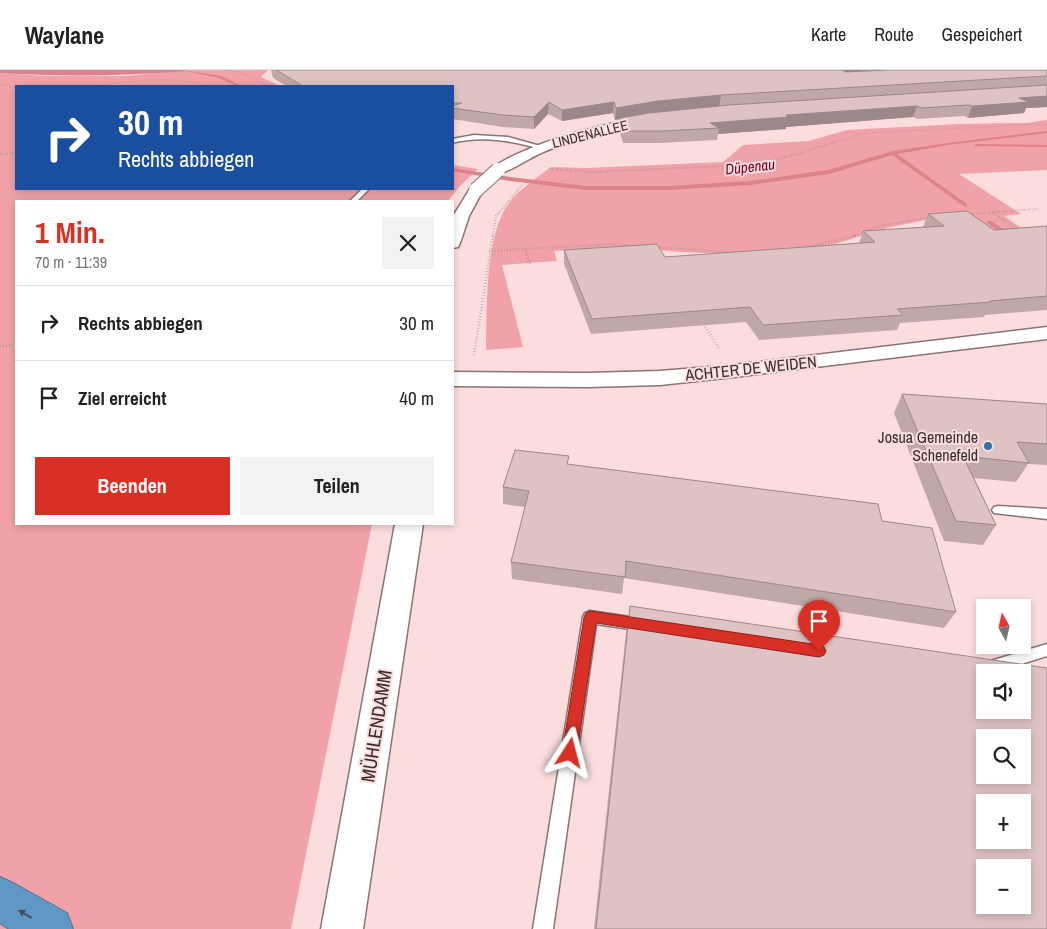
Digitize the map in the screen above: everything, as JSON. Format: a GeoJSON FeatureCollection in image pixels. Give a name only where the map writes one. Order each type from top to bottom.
{"type":"FeatureCollection","features":[{"type":"Feature","properties":{"kind":"highway"},"geometry":{"type":"LineString","coordinates":[[0,899],[51,929]]}},
{"type":"Feature","properties":{"kind":"street","name":"LINDENALLEE"},"geometry":{"type":"LineString","coordinates":[[454,237],[461,216],[476,190],[498,170],[518,158],[541,147],[583,133],[664,118]]}},
{"type":"Feature","properties":{"kind":"street","name":"ACHTER DE WEIDEN"},"geometry":{"type":"LineString","coordinates":[[454,379],[588,380],[660,378],[734,371],[1047,332]]}},
{"type":"Feature","properties":{"kind":"street","name":"MÜHLENDAMM"},"geometry":{"type":"LineString","coordinates":[[342,929],[409,525]]}},
{"type":"Feature","properties":{"kind":"lane"},"geometry":{"type":"LineString","coordinates":[[454,140],[468,136],[485,137],[520,141],[541,147]]}},
{"type":"Feature","properties":{"kind":"lane"},"geometry":{"type":"LineString","coordinates":[[354,200],[365,190]]}},
{"type":"Feature","properties":{"kind":"lane"},"geometry":{"type":"LineString","coordinates":[[998,510],[1047,514]]}},
{"type":"Feature","properties":{"kind":"lane"},"geometry":{"type":"LineString","coordinates":[[543,929],[590,617],[659,627]]}},
{"type":"Feature","properties":{"kind":"lane"},"geometry":{"type":"LineString","coordinates":[[1003,664],[1047,650]]}},
{"type":"Feature","properties":{"kind":"path"},"geometry":{"type":"LineString","coordinates":[[228,70],[247,75],[266,85]]}},
{"type":"Feature","properties":{"kind":"path"},"geometry":{"type":"LineString","coordinates":[[103,85],[154,80],[176,80],[204,85]]}},
{"type":"Feature","properties":{"kind":"path"},"geometry":{"type":"LineString","coordinates":[[0,84],[15,88]]}},
{"type":"Feature","properties":{"kind":"path"},"geometry":{"type":"LineString","coordinates":[[549,169],[592,172],[728,166],[762,162],[795,155],[864,133],[1047,124]]}},
{"type":"Feature","properties":{"kind":"path"},"geometry":{"type":"LineString","coordinates":[[0,154],[15,153]]}},
{"type":"Feature","properties":{"kind":"path"},"geometry":{"type":"LineString","coordinates":[[474,356],[496,216],[522,185]]}},
{"type":"Feature","properties":{"kind":"path"},"geometry":{"type":"LineString","coordinates":[[965,214],[1038,209]]}},
{"type":"Feature","properties":{"kind":"path"},"geometry":{"type":"LineString","coordinates":[[992,213],[1024,233]]}},
{"type":"Feature","properties":{"kind":"path"},"geometry":{"type":"LineString","coordinates":[[805,247],[853,236],[880,226],[931,217]]}},
{"type":"Feature","properties":{"kind":"path"},"geometry":{"type":"LineString","coordinates":[[880,226],[887,230]]}},
{"type":"Feature","properties":{"kind":"path"},"geometry":{"type":"LineString","coordinates":[[489,251],[613,244],[638,246]]}},
{"type":"Feature","properties":{"kind":"path"},"geometry":{"type":"LineString","coordinates":[[660,253],[656,247],[733,253]]}},
{"type":"Feature","properties":{"kind":"path"},"geometry":{"type":"LineString","coordinates":[[525,249],[530,264]]}},
{"type":"Feature","properties":{"kind":"path"},"geometry":{"type":"LineString","coordinates":[[701,320],[722,353]]}},
{"type":"Feature","properties":{"kind":"path"},"geometry":{"type":"LineString","coordinates":[[0,346],[15,345]]}},
{"type":"Feature","properties":{"kind":"shaded area"},"geometry":{"type":"Polygon","coordinates":[[[0,70],[186,71],[116,75],[69,75],[0,73],[0,70]]]}},
{"type":"Feature","properties":{"kind":"shaded area"},"geometry":{"type":"Polygon","coordinates":[[[185,70],[268,70],[261,77],[278,85],[15,85],[15,190],[454,190],[454,165],[478,169],[449,200],[15,200],[15,525],[372,525],[291,929],[0,929],[0,73],[47,76],[125,76],[185,70]]]}},
{"type":"Feature","properties":{"kind":"shaded area"},"geometry":{"type":"Polygon","coordinates":[[[1047,120],[1047,170],[959,174],[1021,214],[1004,216],[1030,234],[1047,269],[973,217],[925,220],[887,228],[822,248],[750,255],[619,247],[554,251],[557,261],[502,265],[523,347],[486,350],[487,293],[496,230],[503,213],[512,199],[551,167],[587,168],[723,162],[743,145],[809,141],[847,130],[959,124],[1026,123],[1047,120]]]}},
{"type":"Feature","properties":{"kind":"building"},"geometry":{"type":"Polygon","coordinates":[[[276,70],[842,70],[846,72],[886,70],[1047,70],[1047,76],[721,95],[658,101],[616,108],[614,102],[562,110],[549,102],[534,117],[454,108],[454,105],[462,103],[454,103],[454,85],[301,85],[276,70]]]}},
{"type":"Feature","properties":{"kind":"building"},"geometry":{"type":"Polygon","coordinates":[[[1047,85],[1047,96],[1019,98],[1029,102],[921,108],[917,106],[786,115],[788,117],[710,123],[719,128],[624,131],[620,118],[649,113],[729,105],[1047,85]]]}},
{"type":"Feature","properties":{"kind":"building"},"geometry":{"type":"Polygon","coordinates":[[[967,211],[994,230],[1047,226],[1047,296],[897,309],[903,315],[763,325],[750,307],[592,319],[564,250],[657,244],[665,257],[875,242],[863,231],[944,226],[928,214],[967,211]]]}},
{"type":"Feature","properties":{"kind":"building"},"geometry":{"type":"Polygon","coordinates":[[[902,394],[1047,404],[1047,444],[1017,442],[1029,463],[963,456],[996,525],[956,521],[902,394]]]}},
{"type":"Feature","properties":{"kind":"building"},"geometry":{"type":"Polygon","coordinates":[[[515,450],[569,456],[567,464],[878,504],[882,521],[932,528],[956,612],[626,561],[625,577],[511,562],[529,491],[503,487],[515,450]]]}},
{"type":"Feature","properties":{"kind":"building"},"geometry":{"type":"Polygon","coordinates":[[[630,606],[1020,664],[976,664],[976,719],[1031,719],[1031,666],[1047,668],[1047,929],[596,929],[630,606]]]}},
{"type":"Feature","properties":{"kind":"waterway","name":"Düpenau"},"geometry":{"type":"LineString","coordinates":[[183,70],[220,77],[238,85]]}},
{"type":"Feature","properties":{"kind":"waterway","name":"Düpenau"},"geometry":{"type":"LineString","coordinates":[[893,153],[1047,132]]}},
{"type":"Feature","properties":{"kind":"waterway"},"geometry":{"type":"LineString","coordinates":[[976,145],[1047,146]]}},
{"type":"Feature","properties":{"kind":"waterway","name":"Düpenau"},"geometry":{"type":"LineString","coordinates":[[454,169],[510,179],[586,188],[668,188],[750,183],[829,172],[893,153]]}},
{"type":"Feature","properties":{"kind":"waterway"},"geometry":{"type":"LineString","coordinates":[[893,153],[965,205]]}},
{"type":"Feature","properties":{"kind":"waterway"},"geometry":{"type":"LineString","coordinates":[[989,222],[1011,237]]}},
{"type":"Feature","properties":{"kind":"place","name":"Josua Gemeinde Schenefeld"},"geometry":{"type":"Point","coordinates":[988,446]}},
{"type":"Feature","properties":{"kind":"route"},"geometry":{"type":"LineString","coordinates":[[570,753],[590,617],[819,651]]}}]}
